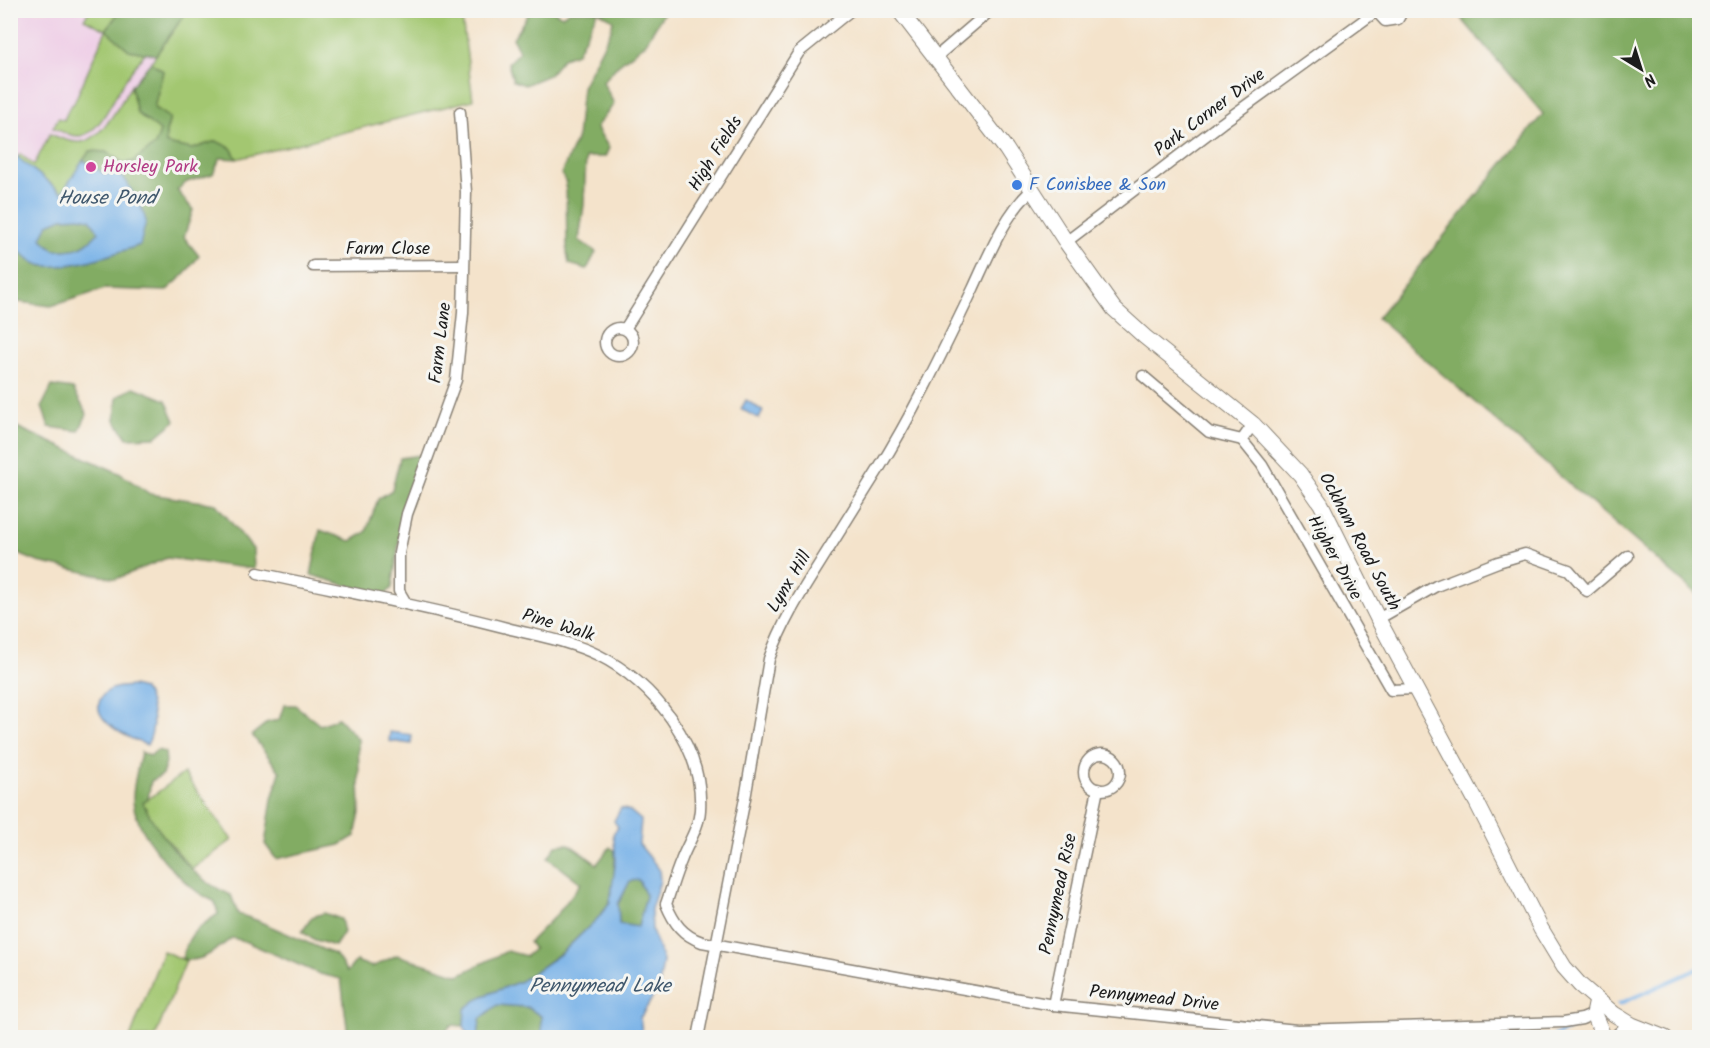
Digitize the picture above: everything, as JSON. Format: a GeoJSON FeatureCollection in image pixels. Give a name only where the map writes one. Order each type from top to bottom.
{"type":"FeatureCollection","features":[{"type":"Feature","properties":{"kind":"main road","name":"Ockham Road South"},"geometry":{"type":"LineString","coordinates":[[899,10],[1006,149],[1101,294],[1129,324],[1253,424],[1300,474],[1321,504],[1378,619],[1477,803],[1540,929],[1564,967],[1595,1007],[1665,1038]]}},
{"type":"Feature","properties":{"kind":"main road"},"geometry":{"type":"LineString","coordinates":[[1595,1007],[1604,1038]]}},
{"type":"Feature","properties":{"kind":"street","name":"High Fields"},"geometry":{"type":"LineString","coordinates":[[625,329],[799,52],[851,10]]}},
{"type":"Feature","properties":{"kind":"street"},"geometry":{"type":"LineString","coordinates":[[936,57],[991,10]]}},
{"type":"Feature","properties":{"kind":"street","name":"Park Corner Drive"},"geometry":{"type":"LineString","coordinates":[[1066,242],[1222,123],[1375,11],[1385,21],[1398,19],[1403,10]]}},
{"type":"Feature","properties":{"kind":"street","name":"Farm Lane"},"geometry":{"type":"LineString","coordinates":[[406,603],[399,591],[399,553],[407,514],[456,380],[463,314],[466,192],[460,112]]}},
{"type":"Feature","properties":{"kind":"street","name":"Lynx Hill"},"geometry":{"type":"LineString","coordinates":[[698,1038],[746,793],[769,658],[774,645],[796,602],[918,402],[983,266],[1010,216],[1033,189]]}},
{"type":"Feature","properties":{"kind":"street","name":"Farm Close"},"geometry":{"type":"LineString","coordinates":[[313,266],[463,265]]}},
{"type":"Feature","properties":{"kind":"street"},"geometry":{"type":"LineString","coordinates":[[1143,376],[1209,432],[1242,440],[1253,424]]}},
{"type":"Feature","properties":{"kind":"street","name":"Higher Drive"},"geometry":{"type":"LineString","coordinates":[[1242,440],[1262,465],[1391,690],[1416,689]]}},
{"type":"Feature","properties":{"kind":"street"},"geometry":{"type":"LineString","coordinates":[[1378,619],[1436,586],[1498,561],[1525,554],[1569,570],[1587,591],[1628,556]]}},
{"type":"Feature","properties":{"kind":"street","name":"Pine Walk"},"geometry":{"type":"LineString","coordinates":[[258,573],[406,603],[566,643],[599,656],[623,671],[650,694],[671,717],[686,741],[694,761],[700,795],[700,812],[666,904],[679,929],[689,937],[715,944]]}},
{"type":"Feature","properties":{"kind":"street","name":"Pennymead Rise"},"geometry":{"type":"LineString","coordinates":[[1053,1005],[1098,789]]}},
{"type":"Feature","properties":{"kind":"street","name":"Pennymead Drive"},"geometry":{"type":"LineString","coordinates":[[715,944],[1053,1005],[1297,1030],[1564,1022],[1582,1019],[1595,1007]]}},
{"type":"Feature","properties":{"kind":"street"},"geometry":{"type":"LineString","coordinates":[[1613,1038],[1632,1025]]}},
{"type":"Feature","properties":{"kind":"shaded area","name":"Horsley Park"},"geometry":{"type":"Polygon","coordinates":[[[11,11],[187,11],[152,61],[163,71],[154,108],[170,118],[166,132],[177,190],[193,210],[184,237],[199,256],[184,275],[166,291],[105,289],[51,306],[11,301],[11,11]]]}},
{"type":"Feature","properties":{"kind":"green space"},"geometry":{"type":"Polygon","coordinates":[[[248,10],[254,12],[257,10],[461,11],[473,100],[237,159],[231,148],[216,141],[192,149],[166,144],[166,132],[170,118],[154,108],[163,71],[151,62],[187,11],[248,10]]]}},
{"type":"Feature","properties":{"kind":"green space"},"geometry":{"type":"Polygon","coordinates":[[[89,11],[120,11],[106,30],[84,19],[89,11]]]}},
{"type":"Feature","properties":{"kind":"green space"},"geometry":{"type":"Polygon","coordinates":[[[120,11],[187,11],[156,55],[129,50],[106,30],[120,11]]]}},
{"type":"Feature","properties":{"kind":"green space"},"geometry":{"type":"Polygon","coordinates":[[[530,11],[553,11],[562,16],[570,11],[598,11],[577,53],[563,58],[549,75],[525,85],[513,81],[508,63],[519,52],[513,38],[530,11]]]}},
{"type":"Feature","properties":{"kind":"green space"},"geometry":{"type":"Polygon","coordinates":[[[598,11],[665,11],[645,44],[618,65],[603,82],[614,104],[596,127],[609,148],[605,157],[586,157],[584,205],[579,240],[596,252],[587,269],[569,264],[566,182],[561,174],[577,138],[582,87],[611,30],[613,20],[598,11]]]}},
{"type":"Feature","properties":{"kind":"green space"},"geometry":{"type":"Polygon","coordinates":[[[1455,11],[1699,11],[1699,596],[1377,318],[1543,114],[1455,11]]]}},
{"type":"Feature","properties":{"kind":"green space"},"geometry":{"type":"Polygon","coordinates":[[[106,30],[129,50],[145,53],[99,123],[87,134],[70,135],[53,128],[58,118],[64,120],[74,103],[106,30]]]}},
{"type":"Feature","properties":{"kind":"green space"},"geometry":{"type":"Polygon","coordinates":[[[151,62],[163,71],[154,108],[170,118],[166,132],[166,144],[192,149],[216,141],[231,148],[237,159],[220,158],[213,174],[187,182],[177,190],[193,210],[184,237],[199,256],[184,275],[166,291],[105,289],[51,306],[11,301],[11,243],[27,258],[37,264],[47,266],[88,261],[140,245],[116,174],[105,174],[83,160],[90,151],[106,152],[122,162],[132,162],[155,145],[160,131],[137,113],[131,86],[151,62]]]}},
{"type":"Feature","properties":{"kind":"green space"},"geometry":{"type":"Polygon","coordinates":[[[131,86],[137,113],[161,131],[155,145],[132,162],[122,162],[106,152],[90,151],[63,193],[18,158],[20,154],[34,165],[50,134],[74,142],[94,137],[109,122],[131,86]]]}},
{"type":"Feature","properties":{"kind":"green space"},"geometry":{"type":"Polygon","coordinates":[[[62,218],[90,219],[100,232],[84,245],[68,250],[54,250],[41,238],[48,224],[62,218]]]}},
{"type":"Feature","properties":{"kind":"green space"},"geometry":{"type":"Polygon","coordinates":[[[52,386],[73,389],[87,414],[79,431],[49,427],[42,406],[52,386]]]}},
{"type":"Feature","properties":{"kind":"green space"},"geometry":{"type":"Polygon","coordinates":[[[134,387],[166,400],[175,421],[156,437],[127,438],[115,420],[117,397],[134,387]]]}},
{"type":"Feature","properties":{"kind":"green space"},"geometry":{"type":"Polygon","coordinates":[[[10,424],[119,473],[150,494],[216,504],[253,549],[254,569],[167,558],[116,579],[38,562],[11,551],[10,424]]]}},
{"type":"Feature","properties":{"kind":"green space"},"geometry":{"type":"Polygon","coordinates":[[[420,455],[423,464],[400,536],[392,588],[384,596],[311,575],[320,530],[351,541],[366,532],[378,499],[392,490],[400,458],[420,455]]]}},
{"type":"Feature","properties":{"kind":"green space"},"geometry":{"type":"Polygon","coordinates":[[[284,705],[295,705],[320,725],[338,718],[358,739],[360,813],[355,836],[340,845],[276,859],[265,844],[272,799],[280,772],[252,735],[268,722],[279,720],[284,705]]]}},
{"type":"Feature","properties":{"kind":"green space"},"geometry":{"type":"Polygon","coordinates":[[[157,750],[165,752],[166,763],[162,775],[151,781],[148,799],[143,803],[162,835],[180,857],[207,882],[231,895],[238,914],[336,955],[347,972],[356,961],[372,967],[397,955],[459,975],[507,951],[526,956],[534,949],[529,942],[559,912],[581,883],[548,858],[556,845],[569,844],[597,864],[610,847],[615,851],[610,902],[598,918],[562,952],[521,981],[481,997],[465,1009],[464,1026],[451,1025],[441,1037],[353,1037],[348,1035],[341,979],[320,974],[232,938],[203,957],[182,959],[187,943],[194,932],[218,914],[215,902],[197,892],[176,873],[155,849],[139,823],[133,798],[141,752],[150,756],[157,750]]]}},
{"type":"Feature","properties":{"kind":"green space"},"geometry":{"type":"Polygon","coordinates":[[[184,773],[232,840],[192,869],[153,823],[143,803],[184,773]]]}},
{"type":"Feature","properties":{"kind":"green space"},"geometry":{"type":"Polygon","coordinates":[[[639,879],[646,896],[638,927],[619,924],[618,904],[630,881],[639,879]]]}},
{"type":"Feature","properties":{"kind":"green space"},"geometry":{"type":"Polygon","coordinates":[[[324,913],[341,919],[344,932],[335,946],[315,940],[302,932],[312,917],[324,913]]]}},
{"type":"Feature","properties":{"kind":"green space"},"geometry":{"type":"Polygon","coordinates":[[[163,951],[186,961],[155,1037],[130,1038],[163,951]]]}},
{"type":"Feature","properties":{"kind":"green space"},"geometry":{"type":"Polygon","coordinates":[[[497,1005],[527,1007],[541,1016],[542,1037],[478,1037],[480,1019],[497,1005]]]}},
{"type":"Feature","properties":{"kind":"water","name":"House Pond"},"geometry":{"type":"Polygon","coordinates":[[[11,152],[62,193],[83,160],[105,174],[116,174],[125,179],[146,221],[140,245],[73,264],[47,266],[37,264],[11,243],[11,152]],[[62,218],[48,224],[41,238],[54,250],[80,247],[99,232],[90,219],[62,218]]]}},
{"type":"Feature","properties":{"kind":"water"},"geometry":{"type":"Polygon","coordinates":[[[746,400],[763,411],[759,419],[741,409],[746,400]]]}},
{"type":"Feature","properties":{"kind":"water"},"geometry":{"type":"Polygon","coordinates":[[[132,686],[144,689],[152,709],[153,724],[147,745],[106,722],[99,708],[100,700],[106,692],[132,686]]]}},
{"type":"Feature","properties":{"kind":"water"},"geometry":{"type":"Polygon","coordinates":[[[390,732],[412,735],[411,744],[389,741],[390,732]]]}},
{"type":"Feature","properties":{"kind":"water","name":"Pennymead Lake"},"geometry":{"type":"Polygon","coordinates":[[[621,808],[630,811],[641,820],[639,844],[659,869],[660,881],[651,909],[652,930],[663,961],[659,987],[640,1018],[643,1037],[542,1037],[541,1016],[527,1007],[497,1005],[480,1019],[478,1037],[469,1037],[464,1026],[465,1009],[481,997],[521,981],[562,953],[598,918],[610,902],[616,859],[613,834],[618,827],[614,821],[621,808]],[[639,880],[630,881],[618,904],[619,924],[638,927],[646,896],[639,880]]]}},
{"type":"Feature","properties":{"kind":"waterway"},"geometry":{"type":"LineString","coordinates":[[1619,1004],[1700,968]]}},
{"type":"Feature","properties":{"kind":"waterway"},"geometry":{"type":"LineString","coordinates":[[1550,1038],[1579,1024]]}},
{"type":"Feature","properties":{"kind":"place","name":"Horsley Park"},"geometry":{"type":"Point","coordinates":[91,167]}},
{"type":"Feature","properties":{"kind":"place","name":"F Conisbee & Son"},"geometry":{"type":"Point","coordinates":[1017,185]}}]}
